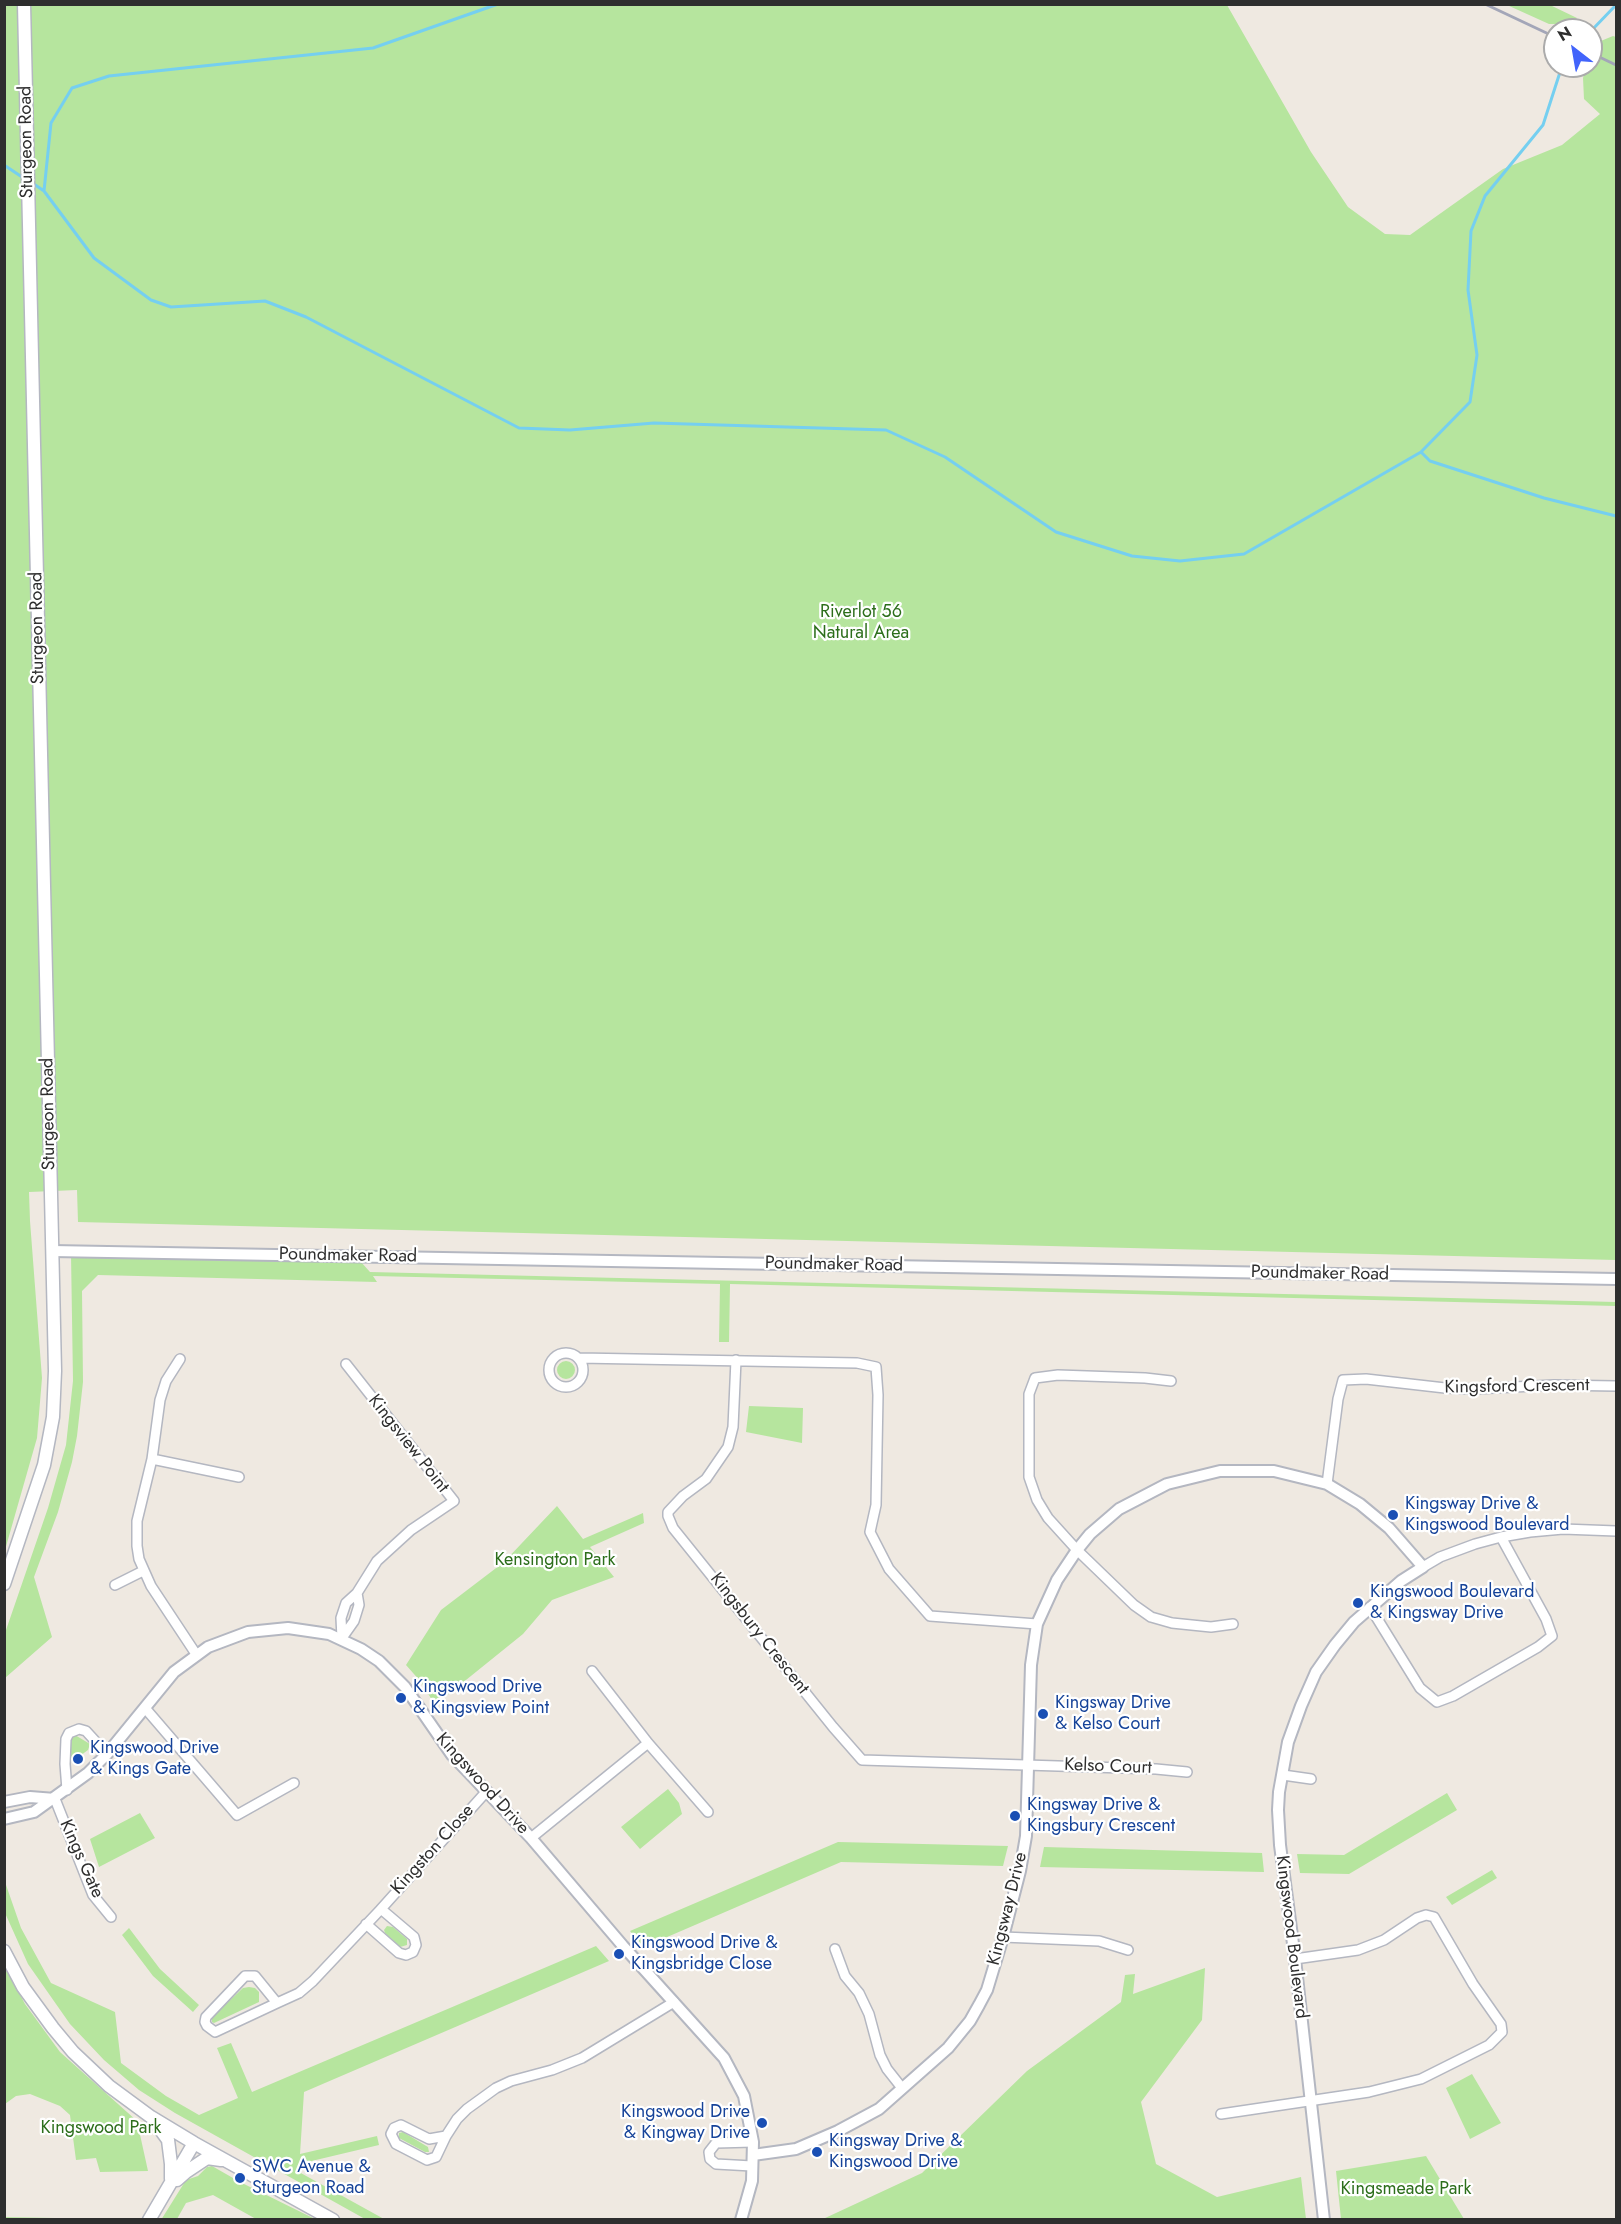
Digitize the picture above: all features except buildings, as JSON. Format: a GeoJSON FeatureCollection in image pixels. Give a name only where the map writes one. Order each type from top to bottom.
{"type":"FeatureCollection","features":[{"type":"Feature","properties":{"kind":"main road","name":"Sturgeon Road"},"geometry":{"type":"LineString","coordinates":[[4,1584],[44,1465],[52,1417],[55,1371],[24,4]]}},
{"type":"Feature","properties":{"kind":"main road"},"geometry":{"type":"LineString","coordinates":[[4,1952],[34,2003],[73,2052],[109,2086],[151,2117],[194,2143],[333,2220]]}},
{"type":"Feature","properties":{"kind":"main road"},"geometry":{"type":"LineString","coordinates":[[151,2117],[168,2140],[171,2164],[170,2181]]}},
{"type":"Feature","properties":{"kind":"main road"},"geometry":{"type":"LineString","coordinates":[[149,2220],[194,2143]]}},
{"type":"Feature","properties":{"kind":"main road"},"geometry":{"type":"LineString","coordinates":[[164,2194],[186,2172],[207,2158],[226,2161]]}},
{"type":"Feature","properties":{"kind":"street","name":"Poundmaker Road"},"geometry":{"type":"LineString","coordinates":[[52,1251],[1617,1279]]}},
{"type":"Feature","properties":{"kind":"street"},"geometry":{"type":"LineString","coordinates":[[579,1358],[857,1363],[876,1368],[878,1395],[876,1505],[870,1532],[890,1569],[930,1616],[1037,1624]]}},
{"type":"Feature","properties":{"kind":"street"},"geometry":{"type":"LineString","coordinates":[[180,1359],[166,1381],[160,1400],[152,1459],[137,1521],[137,1546],[143,1571],[151,1586],[196,1654]]}},
{"type":"Feature","properties":{"kind":"street","name":"Kingsbury Crescent"},"geometry":{"type":"LineString","coordinates":[[736,1360],[733,1427],[728,1447],[706,1479],[683,1496],[668,1512],[673,1528],[862,1760],[1029,1765]]}},
{"type":"Feature","properties":{"kind":"street","name":"Kingsview Point"},"geometry":{"type":"LineString","coordinates":[[342,1638],[354,1621],[359,1605],[357,1593],[377,1561],[411,1530],[454,1501],[346,1364]]}},
{"type":"Feature","properties":{"kind":"street"},"geometry":{"type":"LineString","coordinates":[[1171,1381],[1058,1375],[1035,1378],[1029,1394],[1029,1477],[1043,1511],[1077,1550],[1134,1605],[1151,1617],[1172,1623],[1211,1627],[1233,1624]]}},
{"type":"Feature","properties":{"kind":"street","name":"Kingsford Crescent"},"geometry":{"type":"LineString","coordinates":[[1327,1484],[1338,1399],[1343,1380],[1365,1379],[1474,1389],[1554,1384],[1617,1386]]}},
{"type":"Feature","properties":{"kind":"street"},"geometry":{"type":"LineString","coordinates":[[152,1459],[239,1477]]}},
{"type":"Feature","properties":{"kind":"street","name":"Kingsway Drive"},"geometry":{"type":"LineString","coordinates":[[753,2161],[812,2143],[879,2109],[948,2048],[970,2021],[987,1990],[1020,1871],[1026,1836],[1031,1665],[1037,1624],[1058,1580],[1090,1534],[1119,1509],[1150,1491],[1184,1478],[1220,1470],[1256,1469],[1292,1474],[1327,1484],[1375,1515],[1401,1540],[1423,1567]]}},
{"type":"Feature","properties":{"kind":"street","name":"Kingswood Boulevard"},"geometry":{"type":"LineString","coordinates":[[1324,2220],[1296,1959],[1278,1825],[1279,1792],[1288,1742],[1301,1706],[1316,1672],[1335,1645],[1370,1607],[1401,1581],[1440,1557],[1475,1544],[1530,1532],[1563,1529],[1617,1531]]}},
{"type":"Feature","properties":{"kind":"street"},"geometry":{"type":"LineString","coordinates":[[1370,1607],[1420,1688],[1437,1702],[1454,1696],[1538,1647],[1552,1636],[1546,1619],[1501,1537]]}},
{"type":"Feature","properties":{"kind":"street"},"geometry":{"type":"LineString","coordinates":[[115,1585],[143,1571]]}},
{"type":"Feature","properties":{"kind":"street","name":"Kingswood Drive"},"geometry":{"type":"LineString","coordinates":[[4,1819],[34,1812],[67,1790],[107,1754],[174,1672],[196,1654],[221,1641],[261,1629],[302,1629],[342,1638],[361,1648],[405,1687],[442,1743],[531,1838],[733,2070],[748,2107],[753,2142],[752,2181],[741,2220]]}},
{"type":"Feature","properties":{"kind":"street"},"geometry":{"type":"LineString","coordinates":[[592,1671],[648,1743],[708,1812]]}},
{"type":"Feature","properties":{"kind":"street"},"geometry":{"type":"LineString","coordinates":[[145,1708],[237,1815],[294,1783]]}},
{"type":"Feature","properties":{"kind":"street"},"geometry":{"type":"LineString","coordinates":[[67,1790],[64,1764],[66,1739],[69,1733],[75,1729],[86,1731],[107,1754]]}},
{"type":"Feature","properties":{"kind":"street"},"geometry":{"type":"LineString","coordinates":[[531,1838],[648,1743]]}},
{"type":"Feature","properties":{"kind":"street","name":"Kelso Court"},"geometry":{"type":"LineString","coordinates":[[1029,1765],[1187,1772]]}},
{"type":"Feature","properties":{"kind":"street"},"geometry":{"type":"LineString","coordinates":[[1282,1775],[1311,1779]]}},
{"type":"Feature","properties":{"kind":"street","name":"Kingston Close"},"geometry":{"type":"LineString","coordinates":[[278,2003],[255,1976],[245,1976],[206,2017],[207,2026],[214,2032],[278,2003],[299,1993],[381,1909],[486,1792]]}},
{"type":"Feature","properties":{"kind":"street"},"geometry":{"type":"LineString","coordinates":[[4,1802],[30,1797],[55,1798]]}},
{"type":"Feature","properties":{"kind":"street","name":"Kings Gate"},"geometry":{"type":"LineString","coordinates":[[55,1798],[93,1895],[111,1917]]}},
{"type":"Feature","properties":{"kind":"street","name":"Kingston Close"},"geometry":{"type":"LineString","coordinates":[[366,1924],[399,1953],[406,1955],[413,1952],[416,1945],[414,1937],[381,1909]]}},
{"type":"Feature","properties":{"kind":"street"},"geometry":{"type":"LineString","coordinates":[[1221,2114],[1369,2092],[1420,2079],[1489,2045],[1502,2032],[1501,2024],[1473,1984],[1434,1917],[1426,1915],[1418,1918],[1384,1940],[1358,1950],[1296,1959]]}},
{"type":"Feature","properties":{"kind":"street"},"geometry":{"type":"LineString","coordinates":[[1003,1937],[1099,1941],[1128,1950]]}},
{"type":"Feature","properties":{"kind":"street"},"geometry":{"type":"LineString","coordinates":[[835,1949],[846,1976],[859,1993],[869,2014],[880,2055],[887,2069],[902,2088]]}},
{"type":"Feature","properties":{"kind":"street"},"geometry":{"type":"LineString","coordinates":[[446,2136],[429,2139],[400,2125],[394,2128],[391,2134],[396,2144],[427,2160],[436,2157],[457,2119],[496,2088],[582,2058],[674,2002]]}},
{"type":"Feature","properties":{"kind":"street"},"geometry":{"type":"LineString","coordinates":[[753,2142],[719,2142],[712,2145],[709,2152],[710,2159],[716,2164],[753,2161]]}},
{"type":"Feature","properties":{"kind":"green space","name":"Riverlot 56 Natural Area"},"geometry":{"type":"Polygon","coordinates":[[[5,5],[1227,5],[1311,152],[1348,207],[1385,234],[1410,235],[1503,169],[1562,145],[1600,114],[1584,99],[1583,78],[1603,78],[1603,40],[1616,37],[1616,1260],[78,1222],[77,1190],[29,1192],[42,1378],[37,1438],[5,1550],[5,5]]]}},
{"type":"Feature","properties":{"kind":"green space"},"geometry":{"type":"Polygon","coordinates":[[[1507,5],[1550,5],[1577,18],[1543,18],[1543,21],[1507,5]]]}},
{"type":"Feature","properties":{"kind":"green space"},"geometry":{"type":"Polygon","coordinates":[[[71,1254],[361,1262],[370,1272],[1616,1302],[1616,1306],[730,1284],[729,1342],[719,1342],[720,1284],[373,1276],[377,1282],[98,1275],[82,1291],[83,1382],[72,1462],[58,1512],[34,1577],[52,1637],[5,1678],[5,1633],[48,1508],[66,1445],[73,1381],[71,1254]]]}},
{"type":"Feature","properties":{"kind":"green space"},"geometry":{"type":"Polygon","coordinates":[[[562,1361],[570,1361],[575,1366],[573,1377],[562,1379],[557,1374],[557,1366],[562,1361]]]}},
{"type":"Feature","properties":{"kind":"green space"},"geometry":{"type":"Polygon","coordinates":[[[749,1406],[803,1408],[802,1443],[746,1432],[749,1406]]]}},
{"type":"Feature","properties":{"kind":"green space","name":"Kensington Park"},"geometry":{"type":"Polygon","coordinates":[[[557,1506],[583,1539],[643,1513],[644,1523],[590,1547],[614,1577],[552,1600],[523,1634],[435,1705],[421,1682],[406,1665],[441,1610],[504,1562],[557,1506]]]}},
{"type":"Feature","properties":{"kind":"green space"},"geometry":{"type":"Polygon","coordinates":[[[75,1735],[90,1744],[88,1750],[73,1761],[70,1755],[71,1738],[75,1735]]]}},
{"type":"Feature","properties":{"kind":"green space"},"geometry":{"type":"Polygon","coordinates":[[[668,1789],[679,1803],[682,1814],[640,1849],[621,1827],[668,1789]]]}},
{"type":"Feature","properties":{"kind":"green space"},"geometry":{"type":"Polygon","coordinates":[[[1447,1793],[1457,1810],[1349,1874],[1300,1873],[1297,1854],[1344,1855],[1447,1793]]]}},
{"type":"Feature","properties":{"kind":"green space"},"geometry":{"type":"Polygon","coordinates":[[[140,1813],[155,1838],[99,1867],[90,1839],[140,1813]]]}},
{"type":"Feature","properties":{"kind":"green space"},"geometry":{"type":"Polygon","coordinates":[[[838,1842],[1008,1846],[1003,1866],[841,1862],[644,1947],[630,1931],[838,1842]]]}},
{"type":"Feature","properties":{"kind":"green space"},"geometry":{"type":"Polygon","coordinates":[[[1044,1847],[1262,1853],[1264,1872],[1040,1867],[1044,1847]]]}},
{"type":"Feature","properties":{"kind":"green space"},"geometry":{"type":"Polygon","coordinates":[[[1492,1870],[1497,1878],[1452,1905],[1446,1897],[1492,1870]]]}},
{"type":"Feature","properties":{"kind":"green space"},"geometry":{"type":"Polygon","coordinates":[[[5,1882],[21,1928],[51,1983],[115,2012],[121,2063],[166,2096],[199,2115],[238,2098],[217,2048],[231,2043],[252,2092],[596,1946],[609,1961],[304,2092],[300,2154],[377,2136],[379,2145],[299,2164],[299,2172],[384,2219],[365,2219],[175,2113],[139,2090],[104,2060],[70,2024],[28,1964],[5,1913],[5,1882]]]}},
{"type":"Feature","properties":{"kind":"green space"},"geometry":{"type":"Polygon","coordinates":[[[387,1926],[393,1927],[407,1939],[407,1945],[400,1947],[385,1933],[387,1926]]]}},
{"type":"Feature","properties":{"kind":"green space"},"geometry":{"type":"Polygon","coordinates":[[[129,1928],[160,1969],[199,2005],[193,2012],[153,1976],[122,1935],[129,1928]]]}},
{"type":"Feature","properties":{"kind":"green space","name":"Kingswood Park"},"geometry":{"type":"Polygon","coordinates":[[[4,1964],[25,2004],[60,2052],[137,2121],[148,2171],[100,2172],[96,2158],[76,2160],[70,2115],[60,2106],[30,2094],[16,2096],[5,2104],[4,1964]]]}},
{"type":"Feature","properties":{"kind":"green space"},"geometry":{"type":"Polygon","coordinates":[[[1205,1968],[1202,2020],[1141,2102],[1156,2164],[1217,2197],[1301,2177],[1306,2219],[823,2219],[922,2173],[1027,2071],[1121,2002],[1125,1975],[1135,1974],[1133,1994],[1205,1968]]]}},
{"type":"Feature","properties":{"kind":"green space"},"geometry":{"type":"Polygon","coordinates":[[[249,1987],[259,1992],[259,2002],[212,2022],[212,2017],[243,1988],[249,1987]]]}},
{"type":"Feature","properties":{"kind":"green space"},"geometry":{"type":"Polygon","coordinates":[[[1472,2074],[1501,2123],[1470,2139],[1446,2088],[1472,2074]]]}},
{"type":"Feature","properties":{"kind":"green space"},"geometry":{"type":"Polygon","coordinates":[[[403,2132],[428,2147],[429,2152],[399,2138],[399,2133],[403,2132]]]}},
{"type":"Feature","properties":{"kind":"green space","name":"Kingsmeade Park"},"geometry":{"type":"Polygon","coordinates":[[[1426,2156],[1464,2219],[1341,2219],[1336,2171],[1426,2156]]]}},
{"type":"Feature","properties":{"kind":"green space"},"geometry":{"type":"Polygon","coordinates":[[[212,2166],[315,2219],[256,2219],[213,2195],[186,2203],[177,2219],[161,2220],[186,2180],[198,2176],[207,2167],[212,2166]]]}},
{"type":"Feature","properties":{"kind":"green space"},"geometry":{"type":"Polygon","coordinates":[[[5,2217],[105,2219],[106,2219],[5,2220],[5,2217]]]}},
{"type":"Feature","properties":{"kind":"waterway"},"geometry":{"type":"LineString","coordinates":[[44,191],[51,123],[72,88],[109,76],[373,48],[498,4]]}},
{"type":"Feature","properties":{"kind":"waterway"},"geometry":{"type":"LineString","coordinates":[[1603,19],[1616,5]]}},
{"type":"Feature","properties":{"kind":"waterway"},"geometry":{"type":"LineString","coordinates":[[31,182],[44,191],[94,258],[151,300],[171,307],[265,301],[306,317],[519,428],[570,430],[654,423],[886,430],[945,457],[1056,532],[1132,556],[1180,561],[1244,554],[1421,452],[1470,402],[1477,355],[1468,290],[1471,231],[1485,196],[1543,125],[1558,78]]}},
{"type":"Feature","properties":{"kind":"waterway"},"geometry":{"type":"LineString","coordinates":[[4,165],[25,179]]}},
{"type":"Feature","properties":{"kind":"waterway"},"geometry":{"type":"LineString","coordinates":[[1421,452],[1430,461],[1544,498],[1616,516]]}},
{"type":"Feature","properties":{"kind":"railway"},"geometry":{"type":"LineString","coordinates":[[1485,4],[1543,31]]}},
{"type":"Feature","properties":{"kind":"railway"},"geometry":{"type":"LineString","coordinates":[[1603,59],[1616,65]]}},
{"type":"Feature","properties":{"kind":"place","name":"Kingsway Drive & Kingswood Boulevard"},"geometry":{"type":"Point","coordinates":[1393,1515]}},
{"type":"Feature","properties":{"kind":"place","name":"Kingswood Boulevard & Kingsway Drive"},"geometry":{"type":"Point","coordinates":[1358,1603]}},
{"type":"Feature","properties":{"kind":"place","name":"Kingswood Drive & Kingsview Point"},"geometry":{"type":"Point","coordinates":[401,1698]}},
{"type":"Feature","properties":{"kind":"place","name":"Kingsway Drive & Kelso Court"},"geometry":{"type":"Point","coordinates":[1043,1714]}},
{"type":"Feature","properties":{"kind":"place","name":"Kingswood Drive & Kings Gate"},"geometry":{"type":"Point","coordinates":[78,1759]}},
{"type":"Feature","properties":{"kind":"place","name":"Kingsway Drive & Kingsbury Crescent"},"geometry":{"type":"Point","coordinates":[1015,1816]}},
{"type":"Feature","properties":{"kind":"place","name":"Kingswood Drive & Kingsbridge Close"},"geometry":{"type":"Point","coordinates":[619,1954]}},
{"type":"Feature","properties":{"kind":"place","name":"Kingswood Drive & Kingway Drive"},"geometry":{"type":"Point","coordinates":[762,2123]}},
{"type":"Feature","properties":{"kind":"place","name":"Kingsway Drive & Kingswood Drive"},"geometry":{"type":"Point","coordinates":[817,2152]}},
{"type":"Feature","properties":{"kind":"place","name":"SWC Avenue & Sturgeon Road"},"geometry":{"type":"Point","coordinates":[240,2178]}}]}
